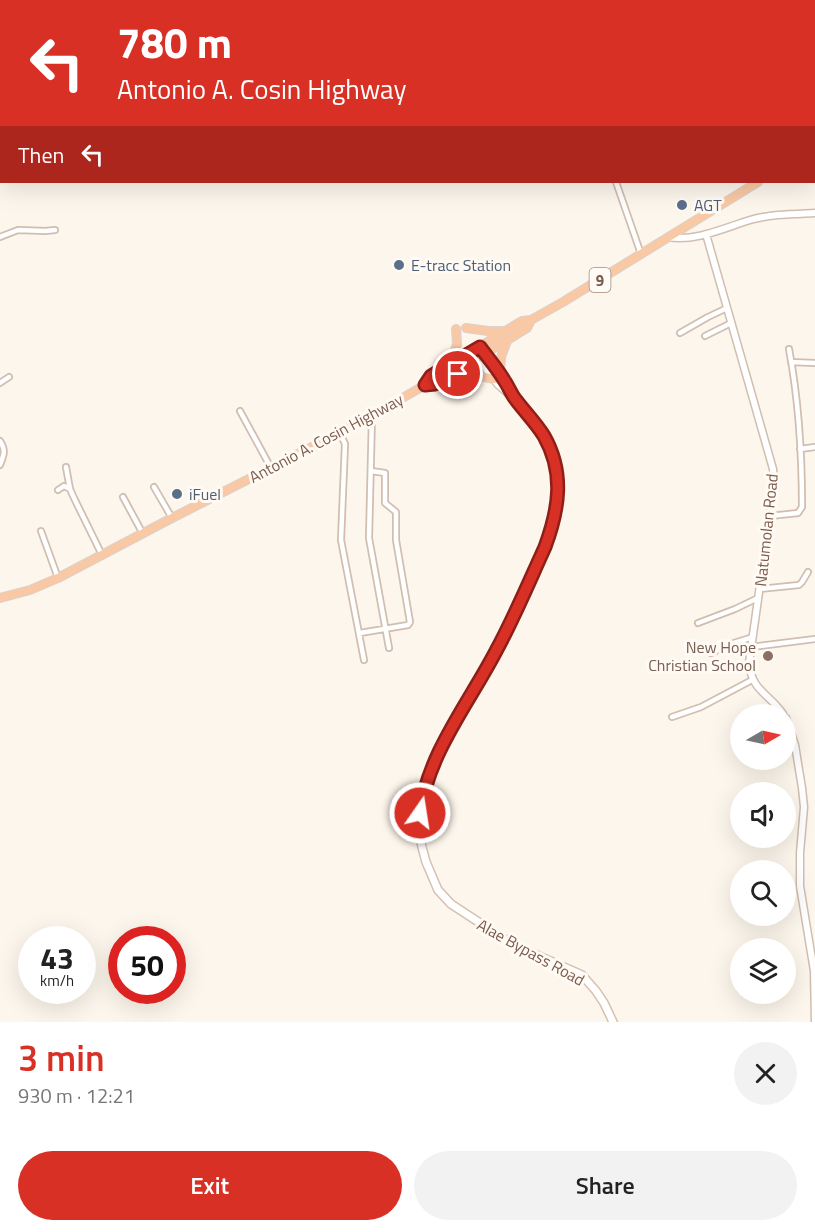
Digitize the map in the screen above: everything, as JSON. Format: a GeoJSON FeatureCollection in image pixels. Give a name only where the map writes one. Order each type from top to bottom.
{"type":"FeatureCollection","features":[{"type":"Feature","properties":{"kind":"highway","name":"Antonio A. Cosin Highway"},"geometry":{"type":"LineString","coordinates":[[0,598],[30,590],[58,578],[340,433],[425,385],[435,384],[507,330],[522,321],[531,320],[756,183]]}},
{"type":"Feature","properties":{"kind":"highway","name":"Antonio A. Cosin Highway"},"geometry":{"type":"LineString","coordinates":[[425,385],[431,376],[451,364],[508,340],[527,328],[531,320]]}},
{"type":"Feature","properties":{"kind":"highway"},"geometry":{"type":"LineString","coordinates":[[466,328],[488,331],[507,330]]}},
{"type":"Feature","properties":{"kind":"highway"},"geometry":{"type":"LineString","coordinates":[[451,364],[456,348],[456,329]]}},
{"type":"Feature","properties":{"kind":"highway"},"geometry":{"type":"LineString","coordinates":[[451,374],[497,376],[508,340]]}},
{"type":"Feature","properties":{"kind":"main road","name":"Alae Bypass Road"},"geometry":{"type":"LineString","coordinates":[[479,352],[543,435],[552,453],[556,470],[558,502],[545,547],[500,644],[451,728],[434,765],[422,796],[419,824],[421,840],[426,862],[443,897],[512,944],[582,975],[604,1003],[613,1022]]}},
{"type":"Feature","properties":{"kind":"street"},"geometry":{"type":"LineString","coordinates":[[616,183],[641,254]]}},
{"type":"Feature","properties":{"kind":"street"},"geometry":{"type":"LineString","coordinates":[[668,237],[675,239],[706,234],[775,215],[815,213]]}},
{"type":"Feature","properties":{"kind":"street"},"geometry":{"type":"LineString","coordinates":[[0,237],[18,230],[55,230]]}},
{"type":"Feature","properties":{"kind":"street","name":"Natumolan Road"},"geometry":{"type":"LineString","coordinates":[[706,234],[773,469],[774,486],[749,663],[752,680]]}},
{"type":"Feature","properties":{"kind":"street"},"geometry":{"type":"LineString","coordinates":[[680,333],[727,308]]}},
{"type":"Feature","properties":{"kind":"street"},"geometry":{"type":"LineString","coordinates":[[705,336],[731,324]]}},
{"type":"Feature","properties":{"kind":"street"},"geometry":{"type":"LineString","coordinates":[[770,516],[798,513],[801,510],[797,396],[789,349]]}},
{"type":"Feature","properties":{"kind":"street"},"geometry":{"type":"LineString","coordinates":[[791,362],[815,363]]}},
{"type":"Feature","properties":{"kind":"street"},"geometry":{"type":"LineString","coordinates":[[0,383],[9,377]]}},
{"type":"Feature","properties":{"kind":"street"},"geometry":{"type":"LineString","coordinates":[[240,411],[271,468]]}},
{"type":"Feature","properties":{"kind":"street"},"geometry":{"type":"LineString","coordinates":[[372,416],[369,538],[389,648]]}},
{"type":"Feature","properties":{"kind":"street"},"geometry":{"type":"LineString","coordinates":[[340,433],[345,444],[341,540],[364,660]]}},
{"type":"Feature","properties":{"kind":"street"},"geometry":{"type":"LineString","coordinates":[[0,441],[4,454],[0,465]]}},
{"type":"Feature","properties":{"kind":"street"},"geometry":{"type":"LineString","coordinates":[[800,449],[815,447]]}},
{"type":"Feature","properties":{"kind":"street"},"geometry":{"type":"LineString","coordinates":[[66,467],[70,489],[102,555]]}},
{"type":"Feature","properties":{"kind":"street"},"geometry":{"type":"LineString","coordinates":[[360,633],[408,625],[410,620],[397,546],[396,512],[386,503],[385,473],[371,471]]}},
{"type":"Feature","properties":{"kind":"street"},"geometry":{"type":"LineString","coordinates":[[58,490],[64,486],[70,489]]}},
{"type":"Feature","properties":{"kind":"street"},"geometry":{"type":"LineString","coordinates":[[154,488],[172,518]]}},
{"type":"Feature","properties":{"kind":"street"},"geometry":{"type":"LineString","coordinates":[[123,497],[143,534]]}},
{"type":"Feature","properties":{"kind":"street"},"geometry":{"type":"LineString","coordinates":[[41,531],[58,578]]}},
{"type":"Feature","properties":{"kind":"street"},"geometry":{"type":"LineString","coordinates":[[759,589],[799,585],[808,572]]}},
{"type":"Feature","properties":{"kind":"street"},"geometry":{"type":"LineString","coordinates":[[698,623],[758,598]]}},
{"type":"Feature","properties":{"kind":"street"},"geometry":{"type":"LineString","coordinates":[[711,653],[734,642],[753,638]]}},
{"type":"Feature","properties":{"kind":"street"},"geometry":{"type":"LineString","coordinates":[[751,646],[815,639]]}},
{"type":"Feature","properties":{"kind":"street"},"geometry":{"type":"LineString","coordinates":[[672,717],[701,707],[752,680],[776,704]]}},
{"type":"Feature","properties":{"kind":"street"},"geometry":{"type":"LineString","coordinates":[[796,750],[804,807],[800,886],[814,971],[814,1022]]}},
{"type":"Feature","properties":{"kind":"place","name":"AGT"},"geometry":{"type":"Point","coordinates":[682,205]}},
{"type":"Feature","properties":{"kind":"place","name":"E-tracc Station"},"geometry":{"type":"Point","coordinates":[399,265]}},
{"type":"Feature","properties":{"kind":"place","name":"iFuel"},"geometry":{"type":"Point","coordinates":[177,494]}},
{"type":"Feature","properties":{"kind":"place","name":"New Hope Christian School"},"geometry":{"type":"Point","coordinates":[768,656]}},
{"type":"Feature","properties":{"kind":"route"},"geometry":{"type":"LineString","coordinates":[[420,813],[422,796],[437,758],[451,728],[496,652],[545,547],[558,502],[556,470],[543,435],[514,398],[504,379],[480,347],[431,376],[425,385],[435,384],[451,374],[458,374]]}}]}
